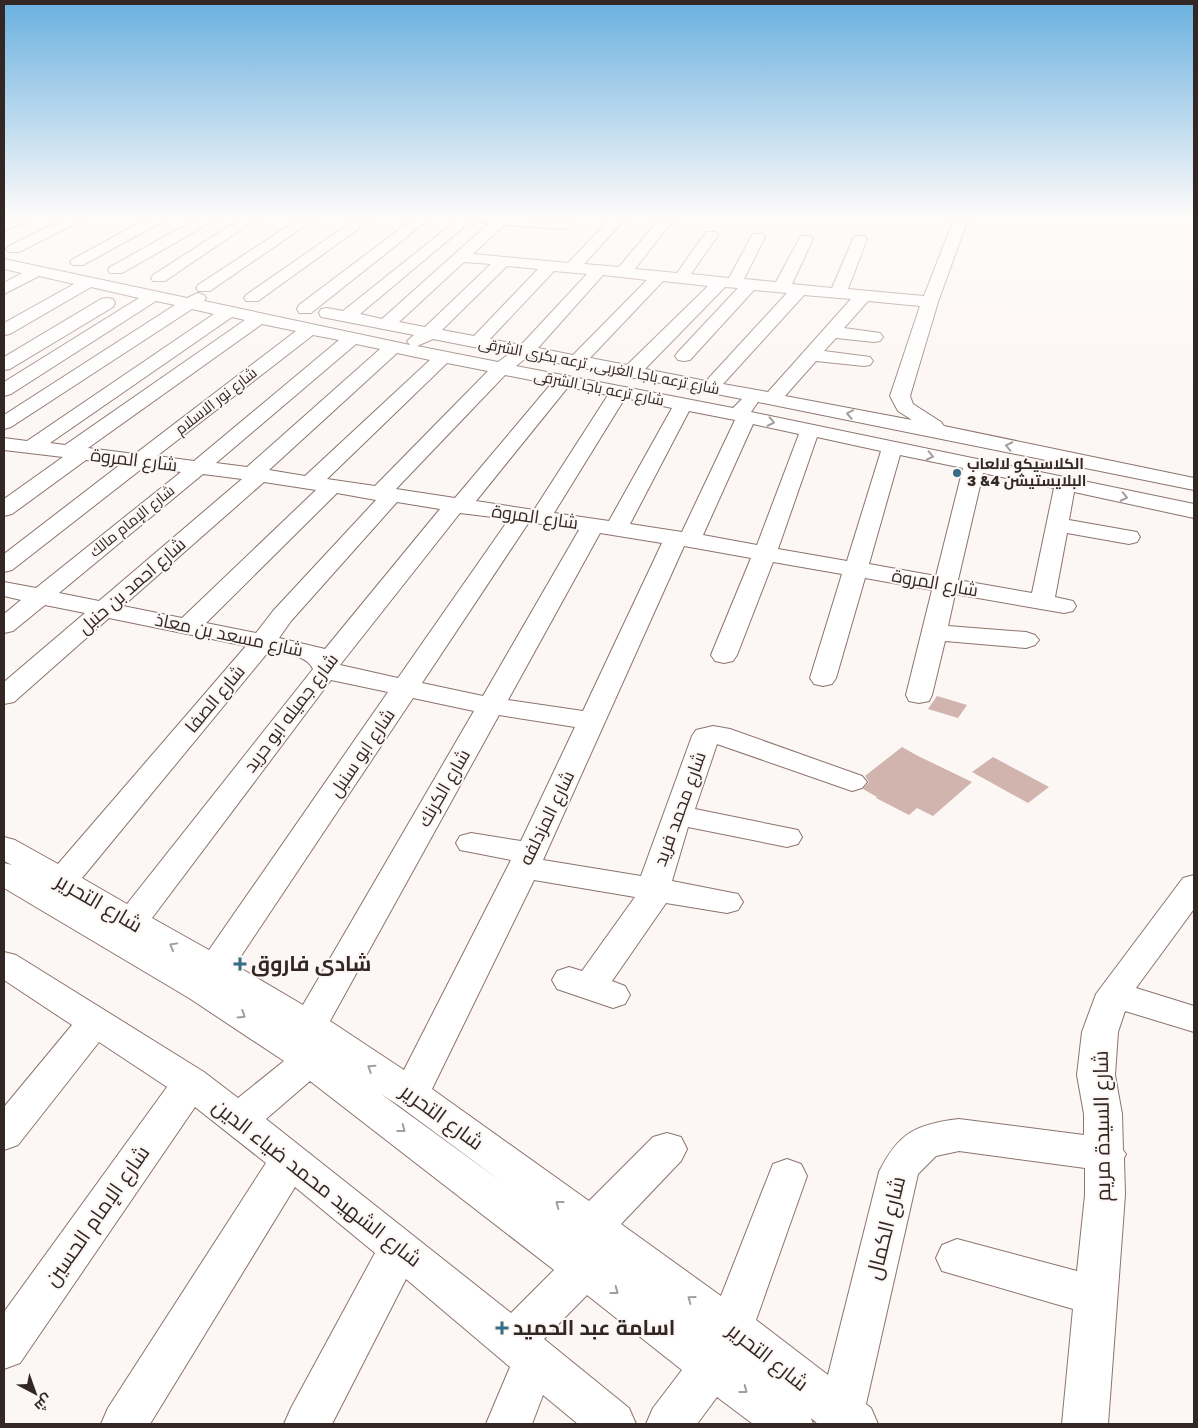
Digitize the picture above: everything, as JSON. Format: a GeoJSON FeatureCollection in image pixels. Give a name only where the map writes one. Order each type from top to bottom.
{"type":"FeatureCollection","features":[{"type":"Feature","properties":{"kind":"street"},"geometry":{"type":"LineString","coordinates":[[4,289],[16,283]]}},
{"type":"Feature","properties":{"kind":"street"},"geometry":{"type":"LineString","coordinates":[[4,330],[87,283]]}},
{"type":"Feature","properties":{"kind":"street","name":"شارع ترعه باجا الشرقى"},"geometry":{"type":"LineString","coordinates":[[91,283],[127,290],[156,287],[188,303],[221,295],[259,318],[295,311],[352,338],[500,369],[744,416],[1194,511]]}},
{"type":"Feature","properties":{"kind":"street","name":"شارع ترعه باجا الغربى, ترعه بكرى الشرقى"},"geometry":{"type":"LineString","coordinates":[[146,283],[156,287],[252,298],[295,311],[346,317],[710,387],[943,432],[1194,484]]}},
{"type":"Feature","properties":{"kind":"street"},"geometry":{"type":"LineString","coordinates":[[4,390],[162,283]]}},
{"type":"Feature","properties":{"kind":"street"},"geometry":{"type":"LineString","coordinates":[[13,447],[235,283]]}},
{"type":"Feature","properties":{"kind":"street"},"geometry":{"type":"LineString","coordinates":[[252,298],[274,283]]}},
{"type":"Feature","properties":{"kind":"street","name":"شارع نور الاسلام"},"geometry":{"type":"LineString","coordinates":[[4,565],[140,461],[295,311],[334,283]]}},
{"type":"Feature","properties":{"kind":"street"},"geometry":{"type":"LineString","coordinates":[[346,317],[388,283]]}},
{"type":"Feature","properties":{"kind":"street"},"geometry":{"type":"LineString","coordinates":[[385,325],[432,283]]}},
{"type":"Feature","properties":{"kind":"street","name":"شارع احمد بن حنبل"},"geometry":{"type":"LineString","coordinates":[[4,696],[104,610],[399,348],[428,334],[479,283]]}},
{"type":"Feature","properties":{"kind":"street"},"geometry":{"type":"LineString","coordinates":[[477,343],[534,283]]}},
{"type":"Feature","properties":{"kind":"street","name":"شارع الصفا"},"geometry":{"type":"LineString","coordinates":[[62,881],[385,495],[500,369],[531,346],[588,283]]}},
{"type":"Feature","properties":{"kind":"street"},"geometry":{"type":"LineString","coordinates":[[577,362],[653,283]]}},
{"type":"Feature","properties":{"kind":"street"},"geometry":{"type":"LineString","coordinates":[[731,283],[930,302]]}},
{"type":"Feature","properties":{"kind":"street"},"geometry":{"type":"LineString","coordinates":[[684,356],[735,283]]}},
{"type":"Feature","properties":{"kind":"street"},"geometry":{"type":"LineString","coordinates":[[631,372],[735,283]]}},
{"type":"Feature","properties":{"kind":"street"},"geometry":{"type":"LineString","coordinates":[[782,287],[784,283]]}},
{"type":"Feature","properties":{"kind":"street"},"geometry":{"type":"LineString","coordinates":[[838,293],[842,283]]}},
{"type":"Feature","properties":{"kind":"street"},"geometry":{"type":"LineString","coordinates":[[937,283],[900,396],[905,407],[943,432]]}},
{"type":"Feature","properties":{"kind":"street"},"geometry":{"type":"LineString","coordinates":[[710,387],[800,289]]}},
{"type":"Feature","properties":{"kind":"street"},"geometry":{"type":"LineString","coordinates":[[4,365],[127,290]]}},
{"type":"Feature","properties":{"kind":"street"},"geometry":{"type":"LineString","coordinates":[[4,423],[188,303],[221,295]]}},
{"type":"Feature","properties":{"kind":"street"},"geometry":{"type":"LineString","coordinates":[[764,398],[812,355],[864,295]]}},
{"type":"Feature","properties":{"kind":"street"},"geometry":{"type":"LineString","coordinates":[[4,509],[75,453],[259,318]]}},
{"type":"Feature","properties":{"kind":"street"},"geometry":{"type":"LineString","coordinates":[[831,332],[874,337]]}},
{"type":"Feature","properties":{"kind":"street","name":"شارع الإمام مالك"},"geometry":{"type":"LineString","coordinates":[[4,626],[198,468],[352,338]]}},
{"type":"Feature","properties":{"kind":"street"},"geometry":{"type":"LineString","coordinates":[[812,355],[864,360]]}},
{"type":"Feature","properties":{"kind":"street"},"geometry":{"type":"LineString","coordinates":[[188,627],[320,485],[443,357]]}},
{"type":"Feature","properties":{"kind":"street","name":"شارع ابو سنبل"},"geometry":{"type":"LineString","coordinates":[[208,979],[406,688],[531,517],[628,394],[658,377]]}},
{"type":"Feature","properties":{"kind":"street","name":"شارع جميله ابو حريد"},"geometry":{"type":"LineString","coordinates":[[131,922],[326,669],[328,663],[563,381]]}},
{"type":"Feature","properties":{"kind":"street","name":"شارع المزدلفه"},"geometry":{"type":"LineString","coordinates":[[411,1094],[683,539],[744,421],[741,411],[764,398]]}},
{"type":"Feature","properties":{"kind":"street","name":"شارع الكرنك"},"geometry":{"type":"LineString","coordinates":[[304,1044],[491,706],[683,404]]}},
{"type":"Feature","properties":{"kind":"street"},"geometry":{"type":"LineString","coordinates":[[724,655],[765,553],[805,429],[816,408]]}},
{"type":"Feature","properties":{"kind":"street"},"geometry":{"type":"LineString","coordinates":[[869,443],[886,421]]}},
{"type":"Feature","properties":{"kind":"street","name":"شارع المروة"},"geometry":{"type":"LineString","coordinates":[[13,447],[256,475],[683,539],[1053,604],[1057,525]]}},
{"type":"Feature","properties":{"kind":"street"},"geometry":{"type":"LineString","coordinates":[[823,678],[892,448]]}},
{"type":"Feature","properties":{"kind":"street"},"geometry":{"type":"LineString","coordinates":[[919,696],[974,465]]}},
{"type":"Feature","properties":{"kind":"street"},"geometry":{"type":"LineString","coordinates":[[1096,491],[1110,466]]}},
{"type":"Feature","properties":{"kind":"street"},"geometry":{"type":"LineString","coordinates":[[1065,484],[1057,525],[1129,537]]}},
{"type":"Feature","properties":{"kind":"street","name":"شارع مسعد بن معاذ"},"geometry":{"type":"LineString","coordinates":[[4,590],[315,654],[322,658],[326,669],[339,674],[491,706],[593,721]]}},
{"type":"Feature","properties":{"kind":"street"},"geometry":{"type":"LineString","coordinates":[[934,632],[1026,640]]}},
{"type":"Feature","properties":{"kind":"street","name":"شارع محمد فريد"},"geometry":{"type":"LineString","coordinates":[[591,988],[651,900],[660,864],[706,736],[720,735],[852,782]]}},
{"type":"Feature","properties":{"kind":"street"},"geometry":{"type":"LineString","coordinates":[[677,815],[787,837]]}},
{"type":"Feature","properties":{"kind":"street"},"geometry":{"type":"LineString","coordinates":[[472,843],[527,860],[653,889],[727,902]]}},
{"type":"Feature","properties":{"kind":"street","name":"شارع التحرير"},"geometry":{"type":"LineString","coordinates":[[4,847],[131,922],[208,979],[304,1044],[585,1268],[848,1419]]}},
{"type":"Feature","properties":{"kind":"street","name":"شارع التحرير"},"geometry":{"type":"LineString","coordinates":[[4,874],[208,979]]}},
{"type":"Feature","properties":{"kind":"street","name":"شارع السيدة مريم"},"geometry":{"type":"LineString","coordinates":[[1085,1424],[1106,1195],[1106,1154],[1103,1114],[1096,1075],[1100,1032],[1113,994],[1194,886]]}},
{"type":"Feature","properties":{"kind":"street","name":"شارع الشهيد محمد ضياء الدين"},"geometry":{"type":"LineString","coordinates":[[4,964],[191,1083],[400,1248],[613,1424]]}},
{"type":"Feature","properties":{"kind":"street"},"geometry":{"type":"LineString","coordinates":[[1113,994],[1194,1019]]}},
{"type":"Feature","properties":{"kind":"street"},"geometry":{"type":"LineString","coordinates":[[5,1130],[95,1022]]}},
{"type":"Feature","properties":{"kind":"street"},"geometry":{"type":"LineString","coordinates":[[239,1120],[304,1044]]}},
{"type":"Feature","properties":{"kind":"street","name":"شارع التحرير"},"geometry":{"type":"LineString","coordinates":[[304,1044],[411,1094],[591,1227],[722,1347],[790,1424]]}},
{"type":"Feature","properties":{"kind":"street","name":"شارع الإمام الحسين"},"geometry":{"type":"LineString","coordinates":[[4,1348],[191,1083]]}},
{"type":"Feature","properties":{"kind":"street","name":"شارع الكمال"},"geometry":{"type":"LineString","coordinates":[[848,1419],[898,1172],[907,1156],[920,1144],[938,1137],[959,1134],[1106,1154]]}},
{"type":"Feature","properties":{"kind":"street"},"geometry":{"type":"LineString","coordinates":[[591,1227],[667,1149]]}},
{"type":"Feature","properties":{"kind":"street"},"geometry":{"type":"LineString","coordinates":[[124,1424],[290,1160]]}},
{"type":"Feature","properties":{"kind":"street"},"geometry":{"type":"LineString","coordinates":[[669,1424],[722,1347],[787,1176]]}},
{"type":"Feature","properties":{"kind":"street"},"geometry":{"type":"LineString","coordinates":[[308,1424],[400,1248]]}},
{"type":"Feature","properties":{"kind":"street"},"geometry":{"type":"LineString","coordinates":[[956,1258],[1097,1296]]}},
{"type":"Feature","properties":{"kind":"street"},"geometry":{"type":"LineString","coordinates":[[509,1424],[524,1351],[585,1268]]}},
{"type":"Feature","properties":{"kind":"building"},"geometry":{"type":"Polygon","coordinates":[[[937,696],[967,705],[958,718],[928,709],[937,696]]]}},
{"type":"Feature","properties":{"kind":"building"},"geometry":{"type":"Polygon","coordinates":[[[902,747],[972,782],[933,816],[917,808],[909,815],[863,789],[869,782],[865,776],[902,747]]]}},
{"type":"Feature","properties":{"kind":"building"},"geometry":{"type":"Polygon","coordinates":[[[993,757],[1049,787],[1028,803],[972,772],[993,757]]]}},
{"type":"Feature","properties":{"kind":"place","name":"الكلاسيكو لالعاب البلايستيشن 4& 3"},"geometry":{"type":"Point","coordinates":[957,473]}},
{"type":"Feature","properties":{"kind":"place","name":"شادى فاروق"},"geometry":{"type":"Point","coordinates":[240,964]}},
{"type":"Feature","properties":{"kind":"place","name":"اسامة عبد الحميد"},"geometry":{"type":"Point","coordinates":[502,1328]}}]}
